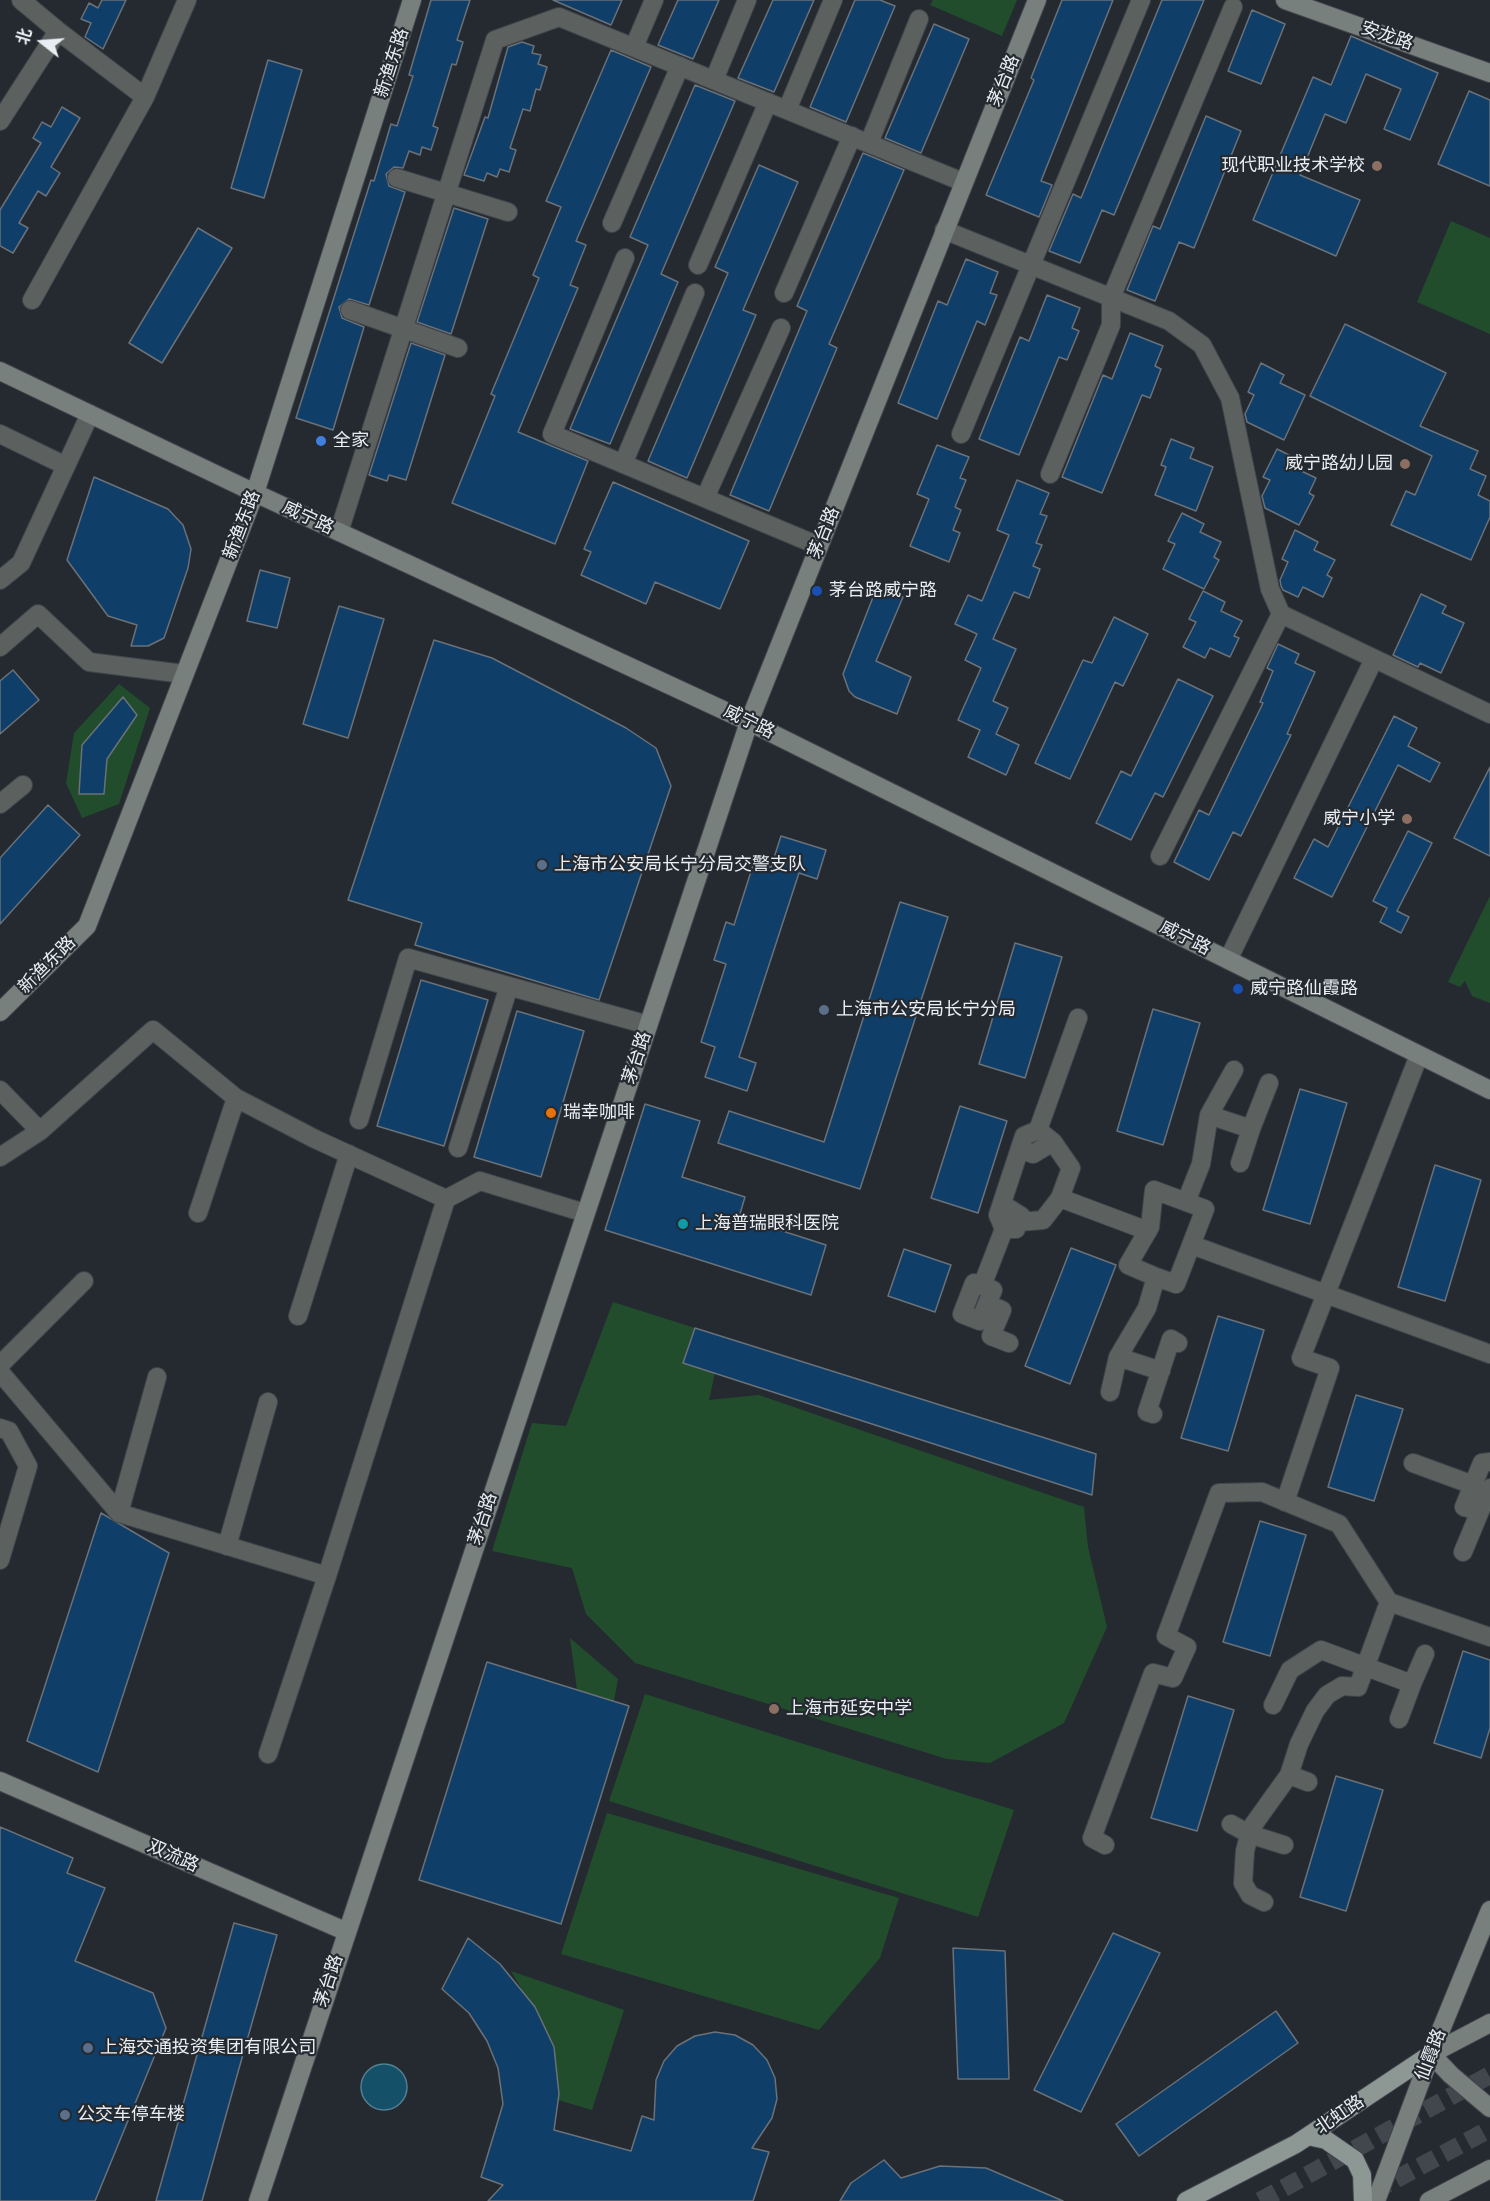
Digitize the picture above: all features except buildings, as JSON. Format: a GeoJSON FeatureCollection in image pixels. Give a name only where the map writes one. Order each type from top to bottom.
{"type":"FeatureCollection","features":[{"type":"Feature","properties":{"kind":"main road","name":"北虹路"},"geometry":{"type":"LineString","coordinates":[[1186,2201],[1308,2136],[1431,2054]]}},
{"type":"Feature","properties":{"kind":"main road"},"geometry":{"type":"LineString","coordinates":[[1308,2136],[1326,2140],[1355,2160],[1362,2175],[1363,2201]]}},
{"type":"Feature","properties":{"kind":"street"},"geometry":{"type":"LineString","coordinates":[[21,0],[145,97]]}},
{"type":"Feature","properties":{"kind":"street"},"geometry":{"type":"LineString","coordinates":[[32,300],[145,97],[187,0]]}},
{"type":"Feature","properties":{"kind":"street","name":"新渔东路"},"geometry":{"type":"LineString","coordinates":[[0,1012],[87,926],[255,493],[412,0]]}},
{"type":"Feature","properties":{"kind":"street"},"geometry":{"type":"LineString","coordinates":[[634,47],[654,0]]}},
{"type":"Feature","properties":{"kind":"street"},"geometry":{"type":"LineString","coordinates":[[714,80],[747,0]]}},
{"type":"Feature","properties":{"kind":"street"},"geometry":{"type":"LineString","coordinates":[[787,110],[833,0]]}},
{"type":"Feature","properties":{"kind":"street","name":"茅台路"},"geometry":{"type":"LineString","coordinates":[[258,2201],[345,1931],[749,722],[1036,0]]}},
{"type":"Feature","properties":{"kind":"street"},"geometry":{"type":"LineString","coordinates":[[962,434],[1141,0]]}},
{"type":"Feature","properties":{"kind":"street","name":"安龙路"},"geometry":{"type":"LineString","coordinates":[[1285,0],[1490,73]]}},
{"type":"Feature","properties":{"kind":"street"},"geometry":{"type":"LineString","coordinates":[[1050,474],[1111,325],[1111,298],[1233,7]]}},
{"type":"Feature","properties":{"kind":"street"},"geometry":{"type":"LineString","coordinates":[[339,532],[495,40],[559,17],[963,182]]}},
{"type":"Feature","properties":{"kind":"street"},"geometry":{"type":"LineString","coordinates":[[784,293],[919,19]]}},
{"type":"Feature","properties":{"kind":"street"},"geometry":{"type":"LineString","coordinates":[[0,121],[57,30]]}},
{"type":"Feature","properties":{"kind":"street"},"geometry":{"type":"LineString","coordinates":[[612,224],[680,66]]}},
{"type":"Feature","properties":{"kind":"street"},"geometry":{"type":"LineString","coordinates":[[698,265],[768,102]]}},
{"type":"Feature","properties":{"kind":"street"},"geometry":{"type":"LineString","coordinates":[[397,177],[508,212]]}},
{"type":"Feature","properties":{"kind":"street"},"geometry":{"type":"LineString","coordinates":[[945,230],[1169,321],[1202,345],[1230,398],[1270,589],[1281,614],[1490,714]]}},
{"type":"Feature","properties":{"kind":"street"},"geometry":{"type":"LineString","coordinates":[[625,258],[552,434],[819,546]]}},
{"type":"Feature","properties":{"kind":"street"},"geometry":{"type":"LineString","coordinates":[[623,464],[695,293]]}},
{"type":"Feature","properties":{"kind":"street"},"geometry":{"type":"LineString","coordinates":[[350,310],[458,348]]}},
{"type":"Feature","properties":{"kind":"street"},"geometry":{"type":"LineString","coordinates":[[705,498],[781,328]]}},
{"type":"Feature","properties":{"kind":"street","name":"威宁路"},"geometry":{"type":"LineString","coordinates":[[0,371],[255,493],[749,722],[1490,1090]]}},
{"type":"Feature","properties":{"kind":"street"},"geometry":{"type":"LineString","coordinates":[[0,580],[21,563],[90,414]]}},
{"type":"Feature","properties":{"kind":"street"},"geometry":{"type":"LineString","coordinates":[[0,434],[66,466]]}},
{"type":"Feature","properties":{"kind":"street"},"geometry":{"type":"LineString","coordinates":[[0,647],[38,614],[89,662],[184,674]]}},
{"type":"Feature","properties":{"kind":"street"},"geometry":{"type":"LineString","coordinates":[[1160,856],[1281,614]]}},
{"type":"Feature","properties":{"kind":"street"},"geometry":{"type":"LineString","coordinates":[[1228,960],[1374,659]]}},
{"type":"Feature","properties":{"kind":"street"},"geometry":{"type":"LineString","coordinates":[[0,804],[23,785]]}},
{"type":"Feature","properties":{"kind":"street"},"geometry":{"type":"LineString","coordinates":[[359,1120],[408,958],[648,1025]]}},
{"type":"Feature","properties":{"kind":"street"},"geometry":{"type":"LineString","coordinates":[[458,1148],[509,986]]}},
{"type":"Feature","properties":{"kind":"street"},"geometry":{"type":"LineString","coordinates":[[982,1286],[1007,1222],[1024,1136],[1038,1130],[1078,1018]]}},
{"type":"Feature","properties":{"kind":"street"},"geometry":{"type":"LineString","coordinates":[[0,1157],[40,1131],[153,1030],[236,1098],[446,1199]]}},
{"type":"Feature","properties":{"kind":"street"},"geometry":{"type":"LineString","coordinates":[[1285,1502],[1330,1368],[1301,1358],[1419,1055]]}},
{"type":"Feature","properties":{"kind":"street"},"geometry":{"type":"LineString","coordinates":[[1186,1202],[1201,1164],[1209,1114],[1234,1070]]}},
{"type":"Feature","properties":{"kind":"street"},"geometry":{"type":"LineString","coordinates":[[1240,1163],[1269,1083]]}},
{"type":"Feature","properties":{"kind":"street"},"geometry":{"type":"LineString","coordinates":[[0,1090],[40,1131]]}},
{"type":"Feature","properties":{"kind":"street"},"geometry":{"type":"LineString","coordinates":[[198,1213],[236,1098]]}},
{"type":"Feature","properties":{"kind":"street"},"geometry":{"type":"LineString","coordinates":[[1209,1114],[1251,1129]]}},
{"type":"Feature","properties":{"kind":"street"},"geometry":{"type":"LineString","coordinates":[[1007,1222],[1043,1220],[1060,1198],[1071,1167],[1053,1142],[1038,1130]]}},
{"type":"Feature","properties":{"kind":"street"},"geometry":{"type":"LineString","coordinates":[[1020,1149],[1033,1154],[1053,1142]]}},
{"type":"Feature","properties":{"kind":"street"},"geometry":{"type":"LineString","coordinates":[[298,1316],[349,1154]]}},
{"type":"Feature","properties":{"kind":"street"},"geometry":{"type":"LineString","coordinates":[[268,1754],[327,1576],[446,1199],[480,1180],[585,1213]]}},
{"type":"Feature","properties":{"kind":"street"},"geometry":{"type":"LineString","coordinates":[[1154,1190],[1205,1209],[1176,1284],[1128,1265],[1148,1231],[1154,1190]]}},
{"type":"Feature","properties":{"kind":"street"},"geometry":{"type":"LineString","coordinates":[[1060,1198],[1148,1231]]}},
{"type":"Feature","properties":{"kind":"street"},"geometry":{"type":"LineString","coordinates":[[1192,1245],[1490,1354]]}},
{"type":"Feature","properties":{"kind":"street"},"geometry":{"type":"LineString","coordinates":[[1110,1392],[1118,1357],[1147,1308],[1156,1277]]}},
{"type":"Feature","properties":{"kind":"street"},"geometry":{"type":"LineString","coordinates":[[0,1365],[84,1281]]}},
{"type":"Feature","properties":{"kind":"street"},"geometry":{"type":"LineString","coordinates":[[974,1283],[993,1290],[987,1304],[980,1321],[962,1314],[974,1283]]}},
{"type":"Feature","properties":{"kind":"street"},"geometry":{"type":"LineString","coordinates":[[987,1304],[1002,1310],[992,1336],[1009,1343]]}},
{"type":"Feature","properties":{"kind":"street"},"geometry":{"type":"LineString","coordinates":[[1153,1414],[1146,1412],[1172,1339],[1178,1342]]}},
{"type":"Feature","properties":{"kind":"street"},"geometry":{"type":"LineString","coordinates":[[1118,1357],[1161,1371]]}},
{"type":"Feature","properties":{"kind":"street"},"geometry":{"type":"LineString","coordinates":[[0,1372],[119,1513],[327,1576]]}},
{"type":"Feature","properties":{"kind":"street"},"geometry":{"type":"LineString","coordinates":[[119,1513],[157,1377]]}},
{"type":"Feature","properties":{"kind":"street"},"geometry":{"type":"LineString","coordinates":[[227,1546],[268,1402]]}},
{"type":"Feature","properties":{"kind":"street"},"geometry":{"type":"LineString","coordinates":[[0,1428],[9,1431],[28,1466],[0,1560]]}},
{"type":"Feature","properties":{"kind":"street"},"geometry":{"type":"LineString","coordinates":[[1463,1552],[1480,1511],[1482,1463],[1490,1462]]}},
{"type":"Feature","properties":{"kind":"street"},"geometry":{"type":"LineString","coordinates":[[1413,1463],[1482,1486]]}},
{"type":"Feature","properties":{"kind":"street"},"geometry":{"type":"LineString","coordinates":[[1105,1845],[1092,1838],[1153,1673],[1173,1678],[1187,1647],[1166,1636],[1220,1493],[1262,1492],[1339,1524],[1389,1602],[1490,1637]]}},
{"type":"Feature","properties":{"kind":"street"},"geometry":{"type":"LineString","coordinates":[[1264,1902],[1250,1895],[1244,1883],[1245,1851],[1250,1834],[1268,1802],[1290,1775],[1299,1744],[1315,1711],[1327,1695],[1342,1686],[1358,1687],[1389,1602]]}},
{"type":"Feature","properties":{"kind":"street"},"geometry":{"type":"LineString","coordinates":[[1273,1705],[1290,1670],[1321,1650],[1412,1684]]}},
{"type":"Feature","properties":{"kind":"street"},"geometry":{"type":"LineString","coordinates":[[1399,1719],[1425,1654]]}},
{"type":"Feature","properties":{"kind":"street"},"geometry":{"type":"LineString","coordinates":[[1290,1775],[1308,1782]]}},
{"type":"Feature","properties":{"kind":"street","name":"双流路"},"geometry":{"type":"LineString","coordinates":[[0,1780],[345,1931]]}},
{"type":"Feature","properties":{"kind":"street"},"geometry":{"type":"LineString","coordinates":[[1231,1824],[1250,1834],[1284,1845]]}},
{"type":"Feature","properties":{"kind":"street","name":"仙霞路"},"geometry":{"type":"LineString","coordinates":[[1376,2201],[1431,2054],[1490,1910]]}},
{"type":"Feature","properties":{"kind":"street","name":"北虹路"},"geometry":{"type":"LineString","coordinates":[[1431,2054],[1490,2023]]}},
{"type":"Feature","properties":{"kind":"street"},"geometry":{"type":"LineString","coordinates":[[1431,2054],[1451,2075],[1490,2108]]}},
{"type":"Feature","properties":{"kind":"street"},"geometry":{"type":"LineString","coordinates":[[1429,2201],[1490,2169]]}},
{"type":"Feature","properties":{"kind":"green space"},"geometry":{"type":"Polygon","coordinates":[[[933,0],[1017,0],[1002,36],[930,5],[933,0]]]}},
{"type":"Feature","properties":{"kind":"green space"},"geometry":{"type":"Polygon","coordinates":[[[1451,221],[1490,238],[1490,334],[1417,302],[1451,221]]]}},
{"type":"Feature","properties":{"kind":"green space"},"geometry":{"type":"Polygon","coordinates":[[[119,684],[150,708],[119,804],[82,818],[66,783],[74,733],[119,684]]]}},
{"type":"Feature","properties":{"kind":"green space"},"geometry":{"type":"Polygon","coordinates":[[[1490,896],[1490,1003],[1472,996],[1465,981],[1460,987],[1448,982],[1490,896]]]}},
{"type":"Feature","properties":{"kind":"green space"},"geometry":{"type":"Polygon","coordinates":[[[613,1302],[695,1328],[683,1363],[715,1373],[709,1400],[759,1395],[1084,1507],[1088,1547],[1107,1627],[1064,1723],[990,1763],[947,1759],[635,1663],[586,1614],[572,1568],[492,1551],[532,1423],[566,1426],[613,1302]]]}},
{"type":"Feature","properties":{"kind":"green space"},"geometry":{"type":"Polygon","coordinates":[[[570,1638],[618,1679],[614,1701],[577,1690],[570,1638]]]}},
{"type":"Feature","properties":{"kind":"green space"},"geometry":{"type":"Polygon","coordinates":[[[645,1694],[1014,1810],[978,1917],[609,1801],[645,1694]]]}},
{"type":"Feature","properties":{"kind":"green space"},"geometry":{"type":"Polygon","coordinates":[[[607,1813],[899,1898],[880,1958],[819,2030],[561,1954],[607,1813]]]}},
{"type":"Feature","properties":{"kind":"green space"},"geometry":{"type":"Polygon","coordinates":[[[511,1971],[624,2010],[592,2110],[558,2100],[547,2033],[511,1971]]]}},
{"type":"Feature","properties":{"kind":"water"},"geometry":{"type":"Polygon","coordinates":[[[384,2064],[400,2071],[407,2087],[400,2103],[384,2110],[368,2103],[361,2087],[368,2071],[384,2064]]]}},
{"type":"Feature","properties":{"kind":"tunnel"},"geometry":{"type":"LineString","coordinates":[[1260,2201],[1490,2075]]}},
{"type":"Feature","properties":{"kind":"tunnel"},"geometry":{"type":"LineString","coordinates":[[1372,2192],[1490,2129]]}},
{"type":"Feature","properties":{"kind":"place","name":"现代职业技术学校"},"geometry":{"type":"Point","coordinates":[1377,166]}},
{"type":"Feature","properties":{"kind":"place","name":"全家"},"geometry":{"type":"Point","coordinates":[321,441]}},
{"type":"Feature","properties":{"kind":"place","name":"威宁路幼儿园"},"geometry":{"type":"Point","coordinates":[1405,464]}},
{"type":"Feature","properties":{"kind":"place","name":"茅台路威宁路"},"geometry":{"type":"Point","coordinates":[817,591]}},
{"type":"Feature","properties":{"kind":"place","name":"威宁小学"},"geometry":{"type":"Point","coordinates":[1407,819]}},
{"type":"Feature","properties":{"kind":"place","name":"上海市公安局长宁分局交警支队"},"geometry":{"type":"Point","coordinates":[542,865]}},
{"type":"Feature","properties":{"kind":"place","name":"威宁路仙霞路"},"geometry":{"type":"Point","coordinates":[1238,989]}},
{"type":"Feature","properties":{"kind":"place","name":"上海市公安局长宁分局"},"geometry":{"type":"Point","coordinates":[824,1010]}},
{"type":"Feature","properties":{"kind":"place","name":"瑞幸咖啡"},"geometry":{"type":"Point","coordinates":[551,1113]}},
{"type":"Feature","properties":{"kind":"place","name":"上海普瑞眼科医院"},"geometry":{"type":"Point","coordinates":[683,1224]}},
{"type":"Feature","properties":{"kind":"place","name":"上海市延安中学"},"geometry":{"type":"Point","coordinates":[774,1709]}},
{"type":"Feature","properties":{"kind":"place","name":"上海交通投资集团有限公司"},"geometry":{"type":"Point","coordinates":[88,2048]}},
{"type":"Feature","properties":{"kind":"place","name":"公交车停车楼"},"geometry":{"type":"Point","coordinates":[65,2115]}}]}
